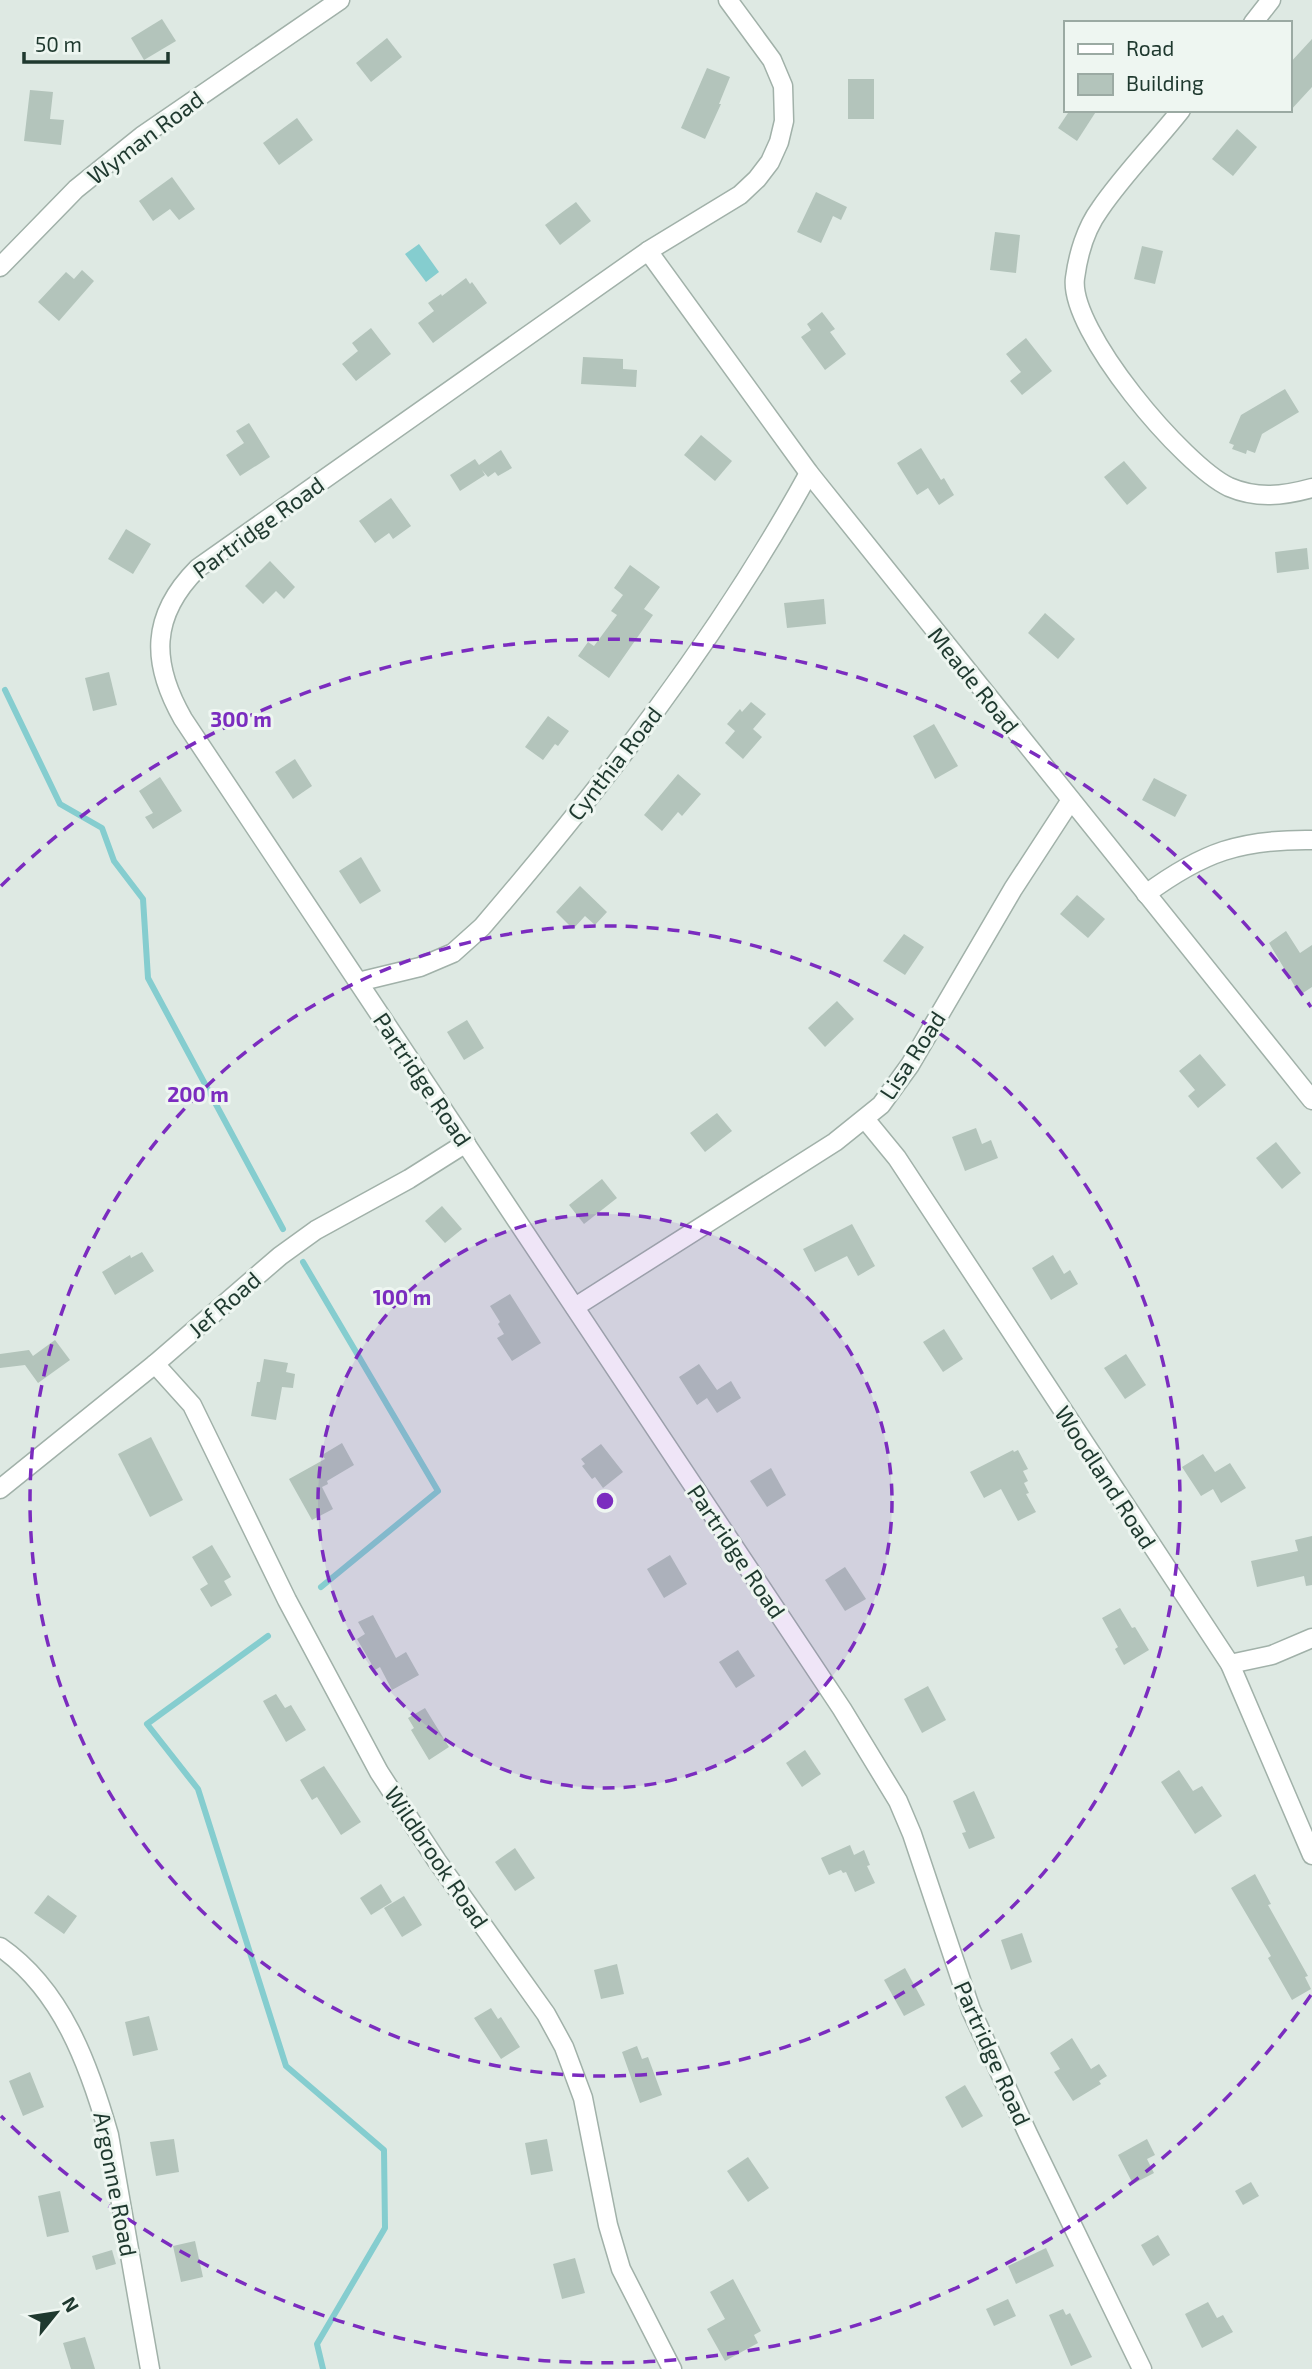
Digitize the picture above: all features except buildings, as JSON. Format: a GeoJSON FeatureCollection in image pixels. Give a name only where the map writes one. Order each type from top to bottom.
{"type":"FeatureCollection","features":[{"type":"Feature","properties":{"kind":"street","name":"Wyman Road"},"geometry":{"type":"LineString","coordinates":[[0,267],[76,189],[142,136],[340,0]]}},
{"type":"Feature","properties":{"kind":"street","name":"Partridge Road"},"geometry":{"type":"LineString","coordinates":[[728,0],[763,47],[778,73],[785,103],[779,142],[770,162],[740,195],[648,251],[208,559],[179,589],[167,610],[161,635],[164,679],[183,719],[842,1709],[898,1801],[920,1856],[971,2010],[1142,2369]]}},
{"type":"Feature","properties":{"kind":"street"},"geometry":{"type":"LineString","coordinates":[[1255,21],[1271,0]]}},
{"type":"Feature","properties":{"kind":"street"},"geometry":{"type":"LineString","coordinates":[[1179,112],[1098,210],[1081,248],[1074,282],[1078,305],[1093,338],[1113,369],[1163,428],[1201,466],[1227,486],[1257,496],[1289,495],[1312,488]]}},
{"type":"Feature","properties":{"kind":"street","name":"Meade Road"},"geometry":{"type":"LineString","coordinates":[[648,251],[808,473],[1312,1100]]}},
{"type":"Feature","properties":{"kind":"street","name":"Cynthia Road"},"geometry":{"type":"LineString","coordinates":[[358,982],[421,967],[442,958],[453,953],[482,928],[631,744],[698,651],[778,529],[808,473]]}},
{"type":"Feature","properties":{"kind":"street","name":"Lisa Road"},"geometry":{"type":"LineString","coordinates":[[575,1307],[835,1142],[865,1119],[896,1087],[1013,889],[1071,800]]}},
{"type":"Feature","properties":{"kind":"street"},"geometry":{"type":"LineString","coordinates":[[1146,894],[1176,872],[1206,856],[1236,846],[1280,839],[1312,840]]}},
{"type":"Feature","properties":{"kind":"street","name":"Woodland Road"},"geometry":{"type":"LineString","coordinates":[[865,1119],[897,1158],[1230,1664],[1312,1854]]}},
{"type":"Feature","properties":{"kind":"street","name":"Jef Road"},"geometry":{"type":"LineString","coordinates":[[0,1489],[155,1364],[280,1256],[307,1237],[466,1143]]}},
{"type":"Feature","properties":{"kind":"street","name":"Wildbrook Road"},"geometry":{"type":"LineString","coordinates":[[155,1364],[192,1405],[287,1600],[379,1772],[437,1861],[546,2014],[564,2047],[583,2098],[608,2225],[621,2269],[672,2369]]}},
{"type":"Feature","properties":{"kind":"street"},"geometry":{"type":"LineString","coordinates":[[1230,1664],[1272,1655],[1312,1639]]}},
{"type":"Feature","properties":{"kind":"street","name":"Argonne Road"},"geometry":{"type":"LineString","coordinates":[[0,1947],[32,1975],[61,2011],[100,2103],[109,2135],[150,2369]]}},
{"type":"Feature","properties":{"kind":"water"},"geometry":{"type":"Polygon","coordinates":[[[419,244],[439,272],[426,282],[405,254],[419,244]]]}},
{"type":"Feature","properties":{"kind":"waterway"},"geometry":{"type":"LineString","coordinates":[[5,690],[60,804],[102,828],[114,861],[143,899],[148,978],[283,1229]]}},
{"type":"Feature","properties":{"kind":"waterway"},"geometry":{"type":"LineString","coordinates":[[303,1262],[438,1491],[321,1587]]}},
{"type":"Feature","properties":{"kind":"waterway"},"geometry":{"type":"LineString","coordinates":[[268,1636],[147,1724],[198,1789],[286,2066],[384,2150],[385,2228],[317,2344],[323,2369]]}}]}
